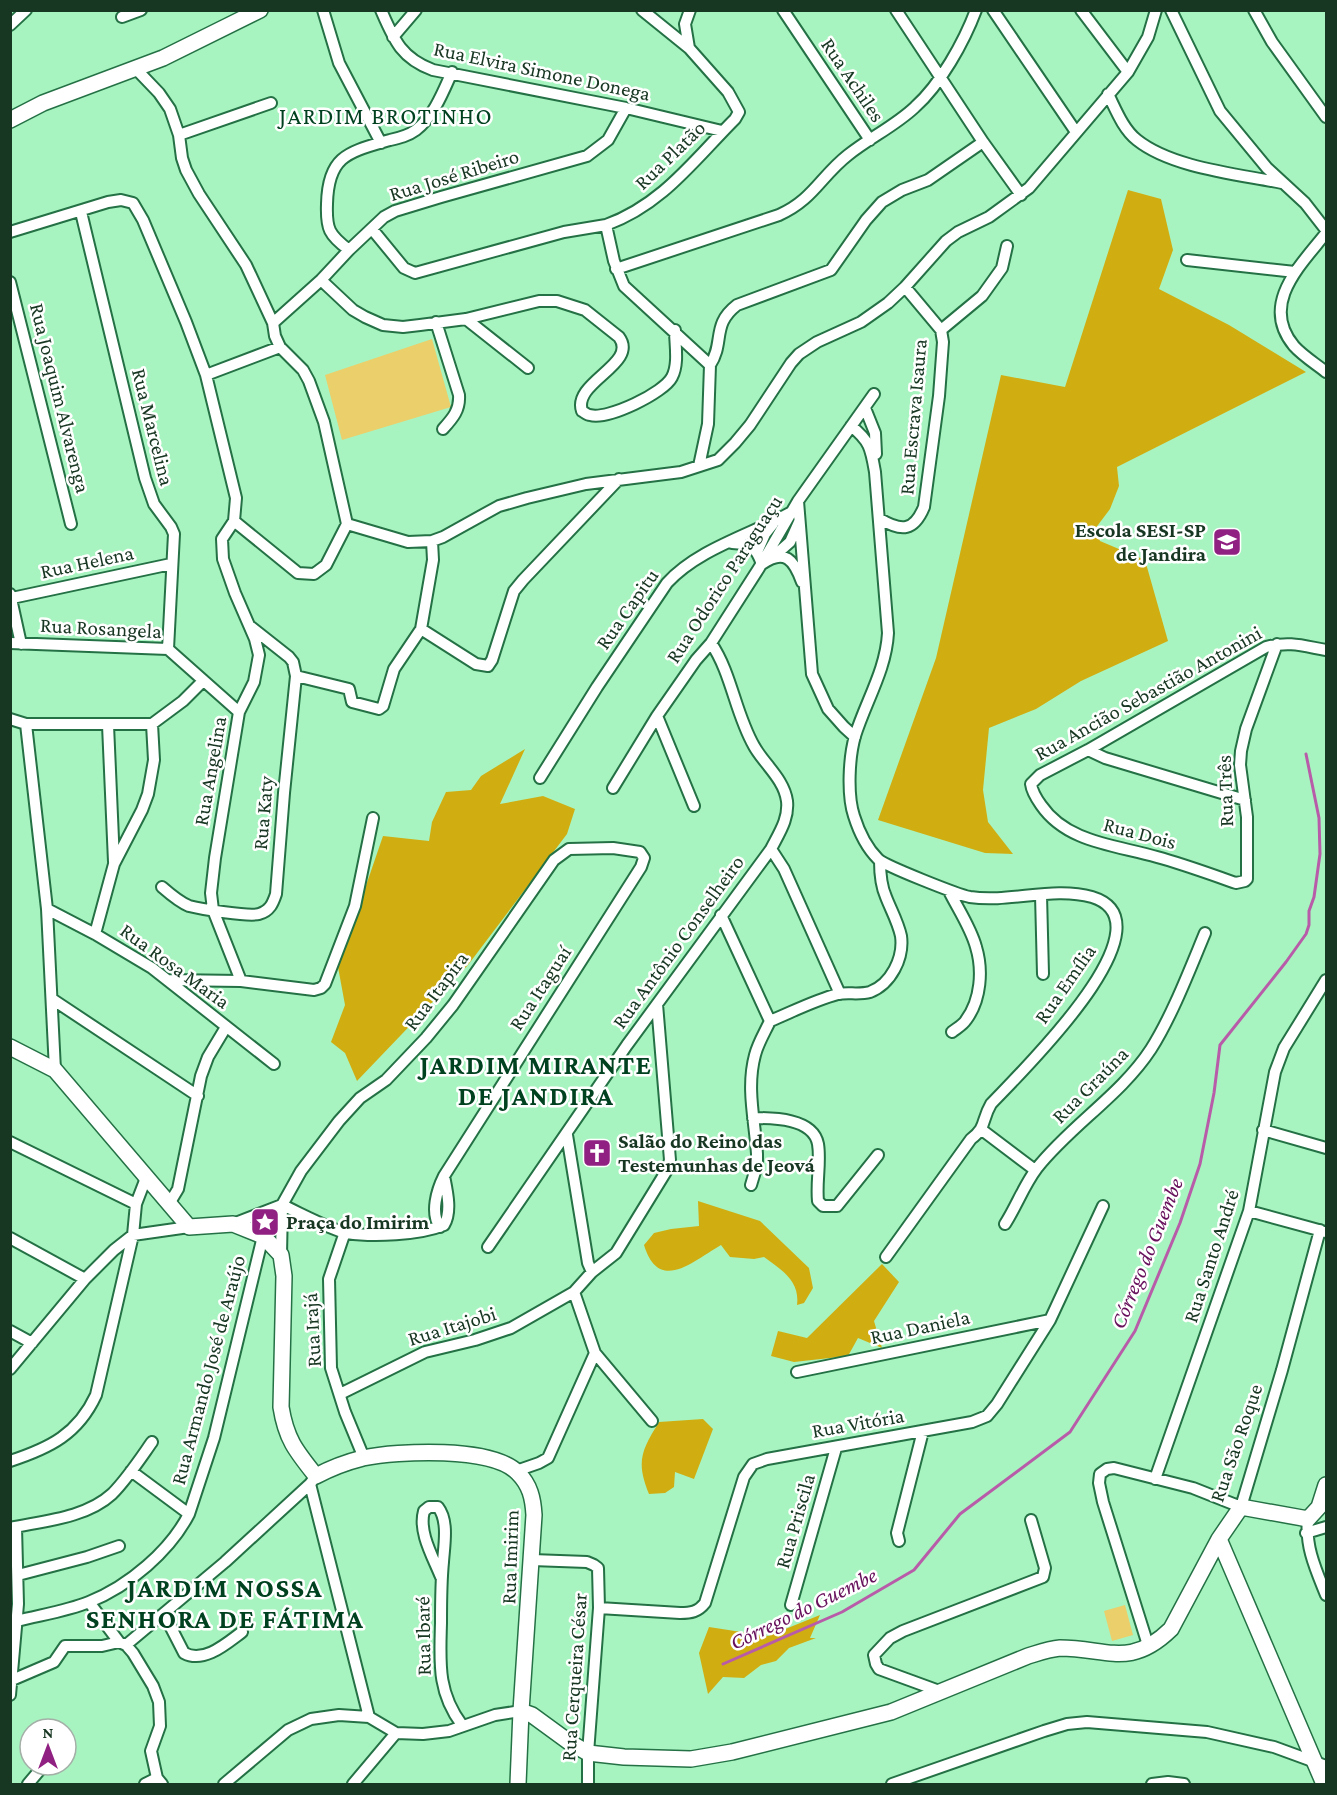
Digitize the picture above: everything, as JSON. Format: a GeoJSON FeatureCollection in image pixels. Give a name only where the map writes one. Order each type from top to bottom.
{"type":"FeatureCollection","features":[{"type":"Feature","properties":{"kind":"street"},"geometry":{"type":"LineString","coordinates":[[10,25],[26,10]]}},
{"type":"Feature","properties":{"kind":"street"},"geometry":{"type":"LineString","coordinates":[[122,17],[141,10]]}},
{"type":"Feature","properties":{"kind":"street"},"geometry":{"type":"LineString","coordinates":[[10,120],[43,104],[136,69],[260,10]]}},
{"type":"Feature","properties":{"kind":"street"},"geometry":{"type":"LineString","coordinates":[[323,10],[339,63],[381,143]]}},
{"type":"Feature","properties":{"kind":"street","name":"Rua Elvira Simone Donega"},"geometry":{"type":"LineString","coordinates":[[381,10],[402,51],[420,65],[433,70],[626,108],[722,131]]}},
{"type":"Feature","properties":{"kind":"street"},"geometry":{"type":"LineString","coordinates":[[393,37],[416,10]]}},
{"type":"Feature","properties":{"kind":"street"},"geometry":{"type":"LineString","coordinates":[[642,10],[689,48]]}},
{"type":"Feature","properties":{"kind":"street"},"geometry":{"type":"LineString","coordinates":[[689,48],[685,24],[690,10]]}},
{"type":"Feature","properties":{"kind":"street","name":"Rua Achiles"},"geometry":{"type":"LineString","coordinates":[[783,10],[870,140]]}},
{"type":"Feature","properties":{"kind":"street"},"geometry":{"type":"LineString","coordinates":[[896,10],[982,142],[1021,195]]}},
{"type":"Feature","properties":{"kind":"street"},"geometry":{"type":"LineString","coordinates":[[616,269],[795,208],[848,155],[915,108],[939,77],[966,32],[976,10]]}},
{"type":"Feature","properties":{"kind":"street"},"geometry":{"type":"LineString","coordinates":[[993,10],[1076,132]]}},
{"type":"Feature","properties":{"kind":"street"},"geometry":{"type":"LineString","coordinates":[[1081,10],[1128,72]]}},
{"type":"Feature","properties":{"kind":"street"},"geometry":{"type":"LineString","coordinates":[[347,524],[408,542],[432,541],[499,506],[559,490],[618,479],[681,472],[718,460],[735,443],[766,404],[791,363],[800,354],[817,342],[861,322],[888,303],[946,241],[989,217],[1029,188],[1128,72],[1148,37],[1156,10]]}},
{"type":"Feature","properties":{"kind":"street"},"geometry":{"type":"LineString","coordinates":[[1172,10],[1220,111],[1267,168],[1305,203],[1326,231],[1287,283],[1280,315],[1294,345],[1326,372]]}},
{"type":"Feature","properties":{"kind":"street"},"geometry":{"type":"LineString","coordinates":[[1254,10],[1272,42],[1326,117]]}},
{"type":"Feature","properties":{"kind":"street","name":"Rua Platão"},"geometry":{"type":"LineString","coordinates":[[372,229],[404,268],[415,273],[564,232],[606,225],[627,217],[650,203],[669,187],[739,112],[728,92],[689,48]]}},
{"type":"Feature","properties":{"kind":"street"},"geometry":{"type":"LineString","coordinates":[[10,232],[108,202],[121,200],[134,203],[143,219],[206,375],[236,498],[234,521],[298,573],[314,574],[323,568],[347,524],[334,462],[314,393],[303,370],[280,347],[273,323],[246,265],[199,194],[186,170],[179,135],[164,100],[136,69]]}},
{"type":"Feature","properties":{"kind":"street"},"geometry":{"type":"LineString","coordinates":[[349,250],[328,228],[327,200],[331,171],[348,155],[404,137],[419,128],[437,104],[452,72]]}},
{"type":"Feature","properties":{"kind":"street"},"geometry":{"type":"LineString","coordinates":[[1108,94],[1125,127],[1137,140],[1168,159],[1282,183]]}},
{"type":"Feature","properties":{"kind":"street"},"geometry":{"type":"LineString","coordinates":[[179,135],[271,103]]}},
{"type":"Feature","properties":{"kind":"street","name":"Rua José Ribeiro"},"geometry":{"type":"LineString","coordinates":[[273,323],[384,218],[395,212],[587,156],[608,140],[626,108]]}},
{"type":"Feature","properties":{"kind":"street"},"geometry":{"type":"LineString","coordinates":[[699,466],[710,411],[710,365],[715,357],[720,327],[728,312],[737,305],[831,270],[866,220],[882,202],[902,190],[928,180],[982,142]]}},
{"type":"Feature","properties":{"kind":"street","name":"Rua Marcelina"},"geometry":{"type":"LineString","coordinates":[[81,212],[149,493],[174,534],[168,649]]}},
{"type":"Feature","properties":{"kind":"street"},"geometry":{"type":"LineString","coordinates":[[606,225],[616,269],[624,286],[675,330],[710,365]]}},
{"type":"Feature","properties":{"kind":"street"},"geometry":{"type":"LineString","coordinates":[[941,330],[959,317],[988,288],[1002,268],[1007,246]]}},
{"type":"Feature","properties":{"kind":"street"},"geometry":{"type":"LineString","coordinates":[[1186,260],[1295,272]]}},
{"type":"Feature","properties":{"kind":"street"},"geometry":{"type":"LineString","coordinates":[[321,280],[365,318],[383,325],[403,327],[466,318],[539,301],[572,304],[598,319],[619,337],[623,348],[618,359],[581,398],[582,411],[591,416],[605,415],[631,405],[659,392],[668,384],[674,374],[675,330]]}},
{"type":"Feature","properties":{"kind":"street","name":"Rua Joaquim Alvarenga"},"geometry":{"type":"LineString","coordinates":[[10,282],[71,524]]}},
{"type":"Feature","properties":{"kind":"street","name":"Rua Escrava Isaura"},"geometry":{"type":"LineString","coordinates":[[880,519],[897,527],[912,525],[919,519],[924,507],[939,387],[943,342],[941,330],[905,287]]}},
{"type":"Feature","properties":{"kind":"street"},"geometry":{"type":"LineString","coordinates":[[466,318],[528,368]]}},
{"type":"Feature","properties":{"kind":"street"},"geometry":{"type":"LineString","coordinates":[[436,322],[459,395],[456,413],[443,429]]}},
{"type":"Feature","properties":{"kind":"street"},"geometry":{"type":"LineString","coordinates":[[206,375],[280,347]]}},
{"type":"Feature","properties":{"kind":"street","name":"Rua Odorico Paraguaçu"},"geometry":{"type":"LineString","coordinates":[[613,788],[657,716],[696,660],[711,643],[762,564],[798,501],[874,394]]}},
{"type":"Feature","properties":{"kind":"street"},"geometry":{"type":"LineString","coordinates":[[865,408],[875,433],[875,472]]}},
{"type":"Feature","properties":{"kind":"street"},"geometry":{"type":"LineString","coordinates":[[851,426],[866,438],[875,472]]}},
{"type":"Feature","properties":{"kind":"street","name":"Rua Emília"},"geometry":{"type":"LineString","coordinates":[[875,472],[888,647],[855,737],[850,775],[853,814],[859,832],[880,861],[950,891],[979,897],[1083,895],[1095,898],[1107,905],[1113,912],[1117,930],[1111,955],[1093,985],[1066,1022],[991,1104],[983,1121],[982,1130],[971,1139],[886,1257]]}},
{"type":"Feature","properties":{"kind":"street"},"geometry":{"type":"LineString","coordinates":[[421,629],[476,664],[488,666],[492,660],[514,591],[618,479]]}},
{"type":"Feature","properties":{"kind":"street"},"geometry":{"type":"LineString","coordinates":[[798,501],[812,674],[828,709],[855,737]]}},
{"type":"Feature","properties":{"kind":"street","name":"Rua Capitu"},"geometry":{"type":"LineString","coordinates":[[540,778],[597,687],[667,583],[678,571],[691,562],[791,513]]}},
{"type":"Feature","properties":{"kind":"street","name":"Rua Angelina"},"geometry":{"type":"LineString","coordinates":[[234,521],[224,534],[223,559],[255,639],[259,655],[254,682],[239,712],[215,858],[212,892],[213,910],[241,981]]}},
{"type":"Feature","properties":{"kind":"street"},"geometry":{"type":"LineString","coordinates":[[731,543],[749,545],[758,552],[762,564],[790,542],[800,521]]}},
{"type":"Feature","properties":{"kind":"street"},"geometry":{"type":"LineString","coordinates":[[758,552],[765,534],[775,522]]}},
{"type":"Feature","properties":{"kind":"street"},"geometry":{"type":"LineString","coordinates":[[249,625],[289,657],[293,662],[296,676],[349,689],[352,702],[376,709],[383,706],[394,669],[421,629],[433,560],[432,541]]}},
{"type":"Feature","properties":{"kind":"street"},"geometry":{"type":"LineString","coordinates":[[773,557],[785,557],[791,560],[802,583],[807,606]]}},
{"type":"Feature","properties":{"kind":"street","name":"Rua Helena"},"geometry":{"type":"LineString","coordinates":[[11,596],[171,564]]}},
{"type":"Feature","properties":{"kind":"street"},"geometry":{"type":"LineString","coordinates":[[11,596],[16,644]]}},
{"type":"Feature","properties":{"kind":"street","name":"Rua Antônio Conselheiro"},"geometry":{"type":"LineString","coordinates":[[488,1247],[657,1004],[771,849],[785,821],[787,799],[784,791],[754,747],[742,722],[722,659],[711,643]]}},
{"type":"Feature","properties":{"kind":"street","name":"Rua Ancião Sebastião Antonini"},"geometry":{"type":"LineString","coordinates":[[1031,788],[1032,781],[1040,775],[1088,750],[1266,647],[1294,643],[1307,648],[1326,650]]}},
{"type":"Feature","properties":{"kind":"street","name":"Rua Rosangela"},"geometry":{"type":"LineString","coordinates":[[16,644],[168,649],[239,712]]}},
{"type":"Feature","properties":{"kind":"street","name":"Rua Três"},"geometry":{"type":"LineString","coordinates":[[1247,870],[1247,817],[1240,765],[1243,741],[1277,644]]}},
{"type":"Feature","properties":{"kind":"street","name":"Rua Katy"},"geometry":{"type":"LineString","coordinates":[[162,887],[188,905],[213,910],[253,915],[266,911],[273,905],[276,894],[296,676]]}},
{"type":"Feature","properties":{"kind":"street"},"geometry":{"type":"LineString","coordinates":[[10,719],[26,723],[152,724],[183,701],[203,681]]}},
{"type":"Feature","properties":{"kind":"street"},"geometry":{"type":"LineString","coordinates":[[657,716],[694,806]]}},
{"type":"Feature","properties":{"kind":"street"},"geometry":{"type":"LineString","coordinates":[[26,723],[47,909],[55,1070]]}},
{"type":"Feature","properties":{"kind":"street"},"geometry":{"type":"LineString","coordinates":[[95,934],[114,864],[142,810],[150,785],[154,760],[152,724]]}},
{"type":"Feature","properties":{"kind":"street"},"geometry":{"type":"LineString","coordinates":[[108,725],[114,864]]}},
{"type":"Feature","properties":{"kind":"street"},"geometry":{"type":"LineString","coordinates":[[1088,750],[1105,758],[1245,800]]}},
{"type":"Feature","properties":{"kind":"street","name":"Rua Dois"},"geometry":{"type":"LineString","coordinates":[[1031,788],[1043,808],[1055,821],[1076,835],[1157,856],[1236,883],[1245,881],[1247,870]]}},
{"type":"Feature","properties":{"kind":"street"},"geometry":{"type":"LineString","coordinates":[[168,980],[241,981],[314,990],[321,988],[325,984],[355,906],[373,818]]}},
{"type":"Feature","properties":{"kind":"street","name":"Rua Itapira"},"geometry":{"type":"LineString","coordinates":[[281,1255],[282,1204],[301,1171],[339,1120],[360,1098],[386,1080],[405,1062],[453,1005],[554,860],[569,849],[613,848],[640,852]]}},
{"type":"Feature","properties":{"kind":"street"},"geometry":{"type":"LineString","coordinates":[[771,849],[784,869],[840,994]]}},
{"type":"Feature","properties":{"kind":"street","name":"Rua Itaguaí"},"geometry":{"type":"LineString","coordinates":[[282,1204],[345,1232],[375,1234],[422,1231],[440,1227],[436,1222],[436,1203],[444,1176],[640,867],[644,858],[640,852]]}},
{"type":"Feature","properties":{"kind":"street"},"geometry":{"type":"LineString","coordinates":[[751,1185],[757,1165],[751,1085],[752,1066],[755,1053],[770,1021],[840,994],[871,991],[891,976],[900,955],[901,936],[881,882],[880,861]]}},
{"type":"Feature","properties":{"kind":"street"},"geometry":{"type":"LineString","coordinates":[[950,891],[976,945],[980,972],[978,992],[973,1008],[966,1021],[952,1032]]}},
{"type":"Feature","properties":{"kind":"street"},"geometry":{"type":"LineString","coordinates":[[1041,896],[1043,974]]}},
{"type":"Feature","properties":{"kind":"street","name":"Rua Rosa Maria"},"geometry":{"type":"LineString","coordinates":[[47,909],[152,968],[274,1064]]}},
{"type":"Feature","properties":{"kind":"street"},"geometry":{"type":"LineString","coordinates":[[721,915],[770,1021]]}},
{"type":"Feature","properties":{"kind":"street","name":"Rua Graúna"},"geometry":{"type":"LineString","coordinates":[[1005,1224],[1035,1170],[1075,1127],[1131,1073],[1151,1049],[1205,933]]}},
{"type":"Feature","properties":{"kind":"street","name":"Rua Santo André"},"geometry":{"type":"LineString","coordinates":[[1155,1479],[1250,1212],[1275,1072],[1284,1048],[1326,980]]}},
{"type":"Feature","properties":{"kind":"street"},"geometry":{"type":"LineString","coordinates":[[52,999],[198,1096]]}},
{"type":"Feature","properties":{"kind":"street","name":"Rua Itajobi"},"geometry":{"type":"LineString","coordinates":[[340,1394],[425,1352],[475,1340],[511,1328],[574,1292],[592,1272],[616,1253],[667,1170],[670,1160],[657,1004]]}},
{"type":"Feature","properties":{"kind":"street"},"geometry":{"type":"LineString","coordinates":[[169,1204],[178,1189],[201,1076],[208,1057],[226,1027]]}},
{"type":"Feature","properties":{"kind":"street"},"geometry":{"type":"LineString","coordinates":[[10,1047],[55,1070],[189,1227]]}},
{"type":"Feature","properties":{"kind":"street"},"geometry":{"type":"LineString","coordinates":[[753,1118],[788,1121],[804,1126],[813,1133],[818,1142],[818,1201],[822,1206],[837,1206],[878,1155]]}},
{"type":"Feature","properties":{"kind":"street"},"geometry":{"type":"LineString","coordinates":[[982,1130],[1035,1170]]}},
{"type":"Feature","properties":{"kind":"street"},"geometry":{"type":"LineString","coordinates":[[1263,1130],[1326,1148]]}},
{"type":"Feature","properties":{"kind":"street"},"geometry":{"type":"LineString","coordinates":[[567,1135],[588,1263],[592,1272]]}},
{"type":"Feature","properties":{"kind":"street"},"geometry":{"type":"LineString","coordinates":[[10,1142],[136,1204]]}},
{"type":"Feature","properties":{"kind":"street"},"geometry":{"type":"LineString","coordinates":[[10,1461],[30,1455],[63,1437],[81,1421],[90,1409],[96,1395],[132,1235],[136,1204],[146,1178]]}},
{"type":"Feature","properties":{"kind":"street"},"geometry":{"type":"LineString","coordinates":[[10,1369],[85,1279],[132,1235],[233,1224],[282,1204]]}},
{"type":"Feature","properties":{"kind":"street","name":"Rua Vitória"},"geometry":{"type":"LineString","coordinates":[[599,1608],[680,1613],[700,1610],[705,1603],[748,1469],[753,1464],[767,1459],[972,1422],[987,1416],[1050,1320],[1103,1206]]}},
{"type":"Feature","properties":{"kind":"street"},"geometry":{"type":"LineString","coordinates":[[1250,1212],[1323,1231]]}},
{"type":"Feature","properties":{"kind":"street"},"geometry":{"type":"LineString","coordinates":[[233,1224],[263,1236],[276,1247],[281,1255],[284,1276],[280,1407],[284,1426],[291,1442],[313,1480],[369,1716]]}},
{"type":"Feature","properties":{"kind":"street","name":"Rua São Roque"},"geometry":{"type":"LineString","coordinates":[[1148,1646],[1171,1629],[1219,1539],[1241,1507],[1323,1231]]}},
{"type":"Feature","properties":{"kind":"street","name":"Rua Irajá"},"geometry":{"type":"LineString","coordinates":[[345,1232],[329,1279],[331,1368],[363,1458]]}},
{"type":"Feature","properties":{"kind":"street","name":"Rua Armando José de Araújo"},"geometry":{"type":"LineString","coordinates":[[130,1471],[189,1514],[214,1438],[263,1236]]}},
{"type":"Feature","properties":{"kind":"street"},"geometry":{"type":"LineString","coordinates":[[10,1238],[85,1279]]}},
{"type":"Feature","properties":{"kind":"street"},"geometry":{"type":"LineString","coordinates":[[574,1292],[595,1353],[652,1421]]}},
{"type":"Feature","properties":{"kind":"street","name":"Rua Daniela"},"geometry":{"type":"LineString","coordinates":[[797,1372],[1050,1320]]}},
{"type":"Feature","properties":{"kind":"street"},"geometry":{"type":"LineString","coordinates":[[10,1331],[32,1343]]}},
{"type":"Feature","properties":{"kind":"street"},"geometry":{"type":"LineString","coordinates":[[12,1680],[54,1662],[65,1646],[102,1646],[123,1643],[164,1614],[225,1562],[313,1480],[332,1467],[363,1458],[416,1452],[484,1457],[516,1471],[539,1464],[548,1458],[595,1353]]}},
{"type":"Feature","properties":{"kind":"street"},"geometry":{"type":"LineString","coordinates":[[899,1540],[897,1533],[923,1431]]}},
{"type":"Feature","properties":{"kind":"street"},"geometry":{"type":"LineString","coordinates":[[10,1695],[17,1621],[18,1575],[13,1528],[96,1505],[111,1494],[152,1442]]}},
{"type":"Feature","properties":{"kind":"street","name":"Rua Priscila"},"geometry":{"type":"LineString","coordinates":[[791,1605],[836,1448]]}},
{"type":"Feature","properties":{"kind":"street"},"geometry":{"type":"LineString","coordinates":[[224,1785],[288,1731],[325,1716],[369,1716],[396,1733],[438,1733],[495,1715],[521,1711],[532,1715],[588,1753],[691,1759],[709,1757],[891,1712],[1044,1651],[1058,1648],[1114,1655],[1134,1652],[1148,1646],[1103,1502],[1098,1478],[1103,1471],[1114,1468],[1193,1488],[1241,1507],[1307,1526],[1326,1527]]}},
{"type":"Feature","properties":{"kind":"street","name":"Rua Imirim"},"geometry":{"type":"LineString","coordinates":[[516,1471],[526,1483],[533,1497],[532,1560],[518,1785]]}},
{"type":"Feature","properties":{"kind":"street"},"geometry":{"type":"LineString","coordinates":[[1326,1485],[1319,1507],[1307,1526],[1309,1550],[1326,1595]]}},
{"type":"Feature","properties":{"kind":"street","name":"Rua Ibaré"},"geometry":{"type":"LineString","coordinates":[[441,1577],[425,1536],[422,1517],[424,1511],[429,1507],[438,1507],[442,1517],[444,1537],[441,1577],[441,1679],[453,1714],[462,1725]]}},
{"type":"Feature","properties":{"kind":"street"},"geometry":{"type":"LineString","coordinates":[[17,1621],[89,1602],[112,1590],[142,1568],[179,1532],[189,1514]]}},
{"type":"Feature","properties":{"kind":"street"},"geometry":{"type":"LineString","coordinates":[[942,1692],[879,1669],[874,1655],[890,1638],[922,1622],[1040,1580],[1045,1568],[1030,1520]]}},
{"type":"Feature","properties":{"kind":"street"},"geometry":{"type":"LineString","coordinates":[[1219,1539],[1321,1764],[1324,1785]]}},
{"type":"Feature","properties":{"kind":"street"},"geometry":{"type":"LineString","coordinates":[[18,1575],[119,1546]]}},
{"type":"Feature","properties":{"kind":"street","name":"Rua Cerqueira César"},"geometry":{"type":"LineString","coordinates":[[532,1560],[586,1562],[594,1564],[600,1575],[588,1753],[588,1785]]}},
{"type":"Feature","properties":{"kind":"street"},"geometry":{"type":"LineString","coordinates":[[89,1602],[134,1653],[153,1686],[159,1702],[160,1726],[151,1751],[160,1781],[145,1785]]}},
{"type":"Feature","properties":{"kind":"street"},"geometry":{"type":"LineString","coordinates":[[164,1614],[184,1653],[188,1656],[198,1656],[217,1650],[242,1632]]}},
{"type":"Feature","properties":{"kind":"street"},"geometry":{"type":"LineString","coordinates":[[892,1785],[1044,1731],[1067,1724],[1088,1722],[1207,1731],[1274,1747],[1321,1764]]}},
{"type":"Feature","properties":{"kind":"street"},"geometry":{"type":"LineString","coordinates":[[353,1785],[396,1733]]}},
{"type":"Feature","properties":{"kind":"street"},"geometry":{"type":"LineString","coordinates":[[1152,1785],[1168,1782],[1184,1785]]}},
{"type":"Feature","properties":{"kind":"shaded area"},"geometry":{"type":"Polygon","coordinates":[[[1128,190],[1161,199],[1173,250],[1159,289],[1229,325],[1306,372],[1117,467],[1119,486],[1110,509],[1095,529],[1100,541],[1145,560],[1168,641],[1081,681],[1036,709],[989,728],[983,790],[988,822],[1013,854],[985,853],[878,820],[936,658],[1001,375],[1065,387],[1128,190]]]}},
{"type":"Feature","properties":{"kind":"shaded area"},"geometry":{"type":"Polygon","coordinates":[[[432,339],[451,407],[342,440],[325,375],[432,339]]]}},
{"type":"Feature","properties":{"kind":"shaded area"},"geometry":{"type":"Polygon","coordinates":[[[525,749],[500,804],[543,796],[575,809],[567,834],[468,965],[357,1081],[345,1053],[331,1042],[345,1005],[338,967],[383,836],[429,841],[432,822],[446,792],[471,790],[481,776],[525,749]]]}},
{"type":"Feature","properties":{"kind":"shaded area"},"geometry":{"type":"Polygon","coordinates":[[[698,1201],[760,1221],[809,1268],[813,1288],[804,1303],[797,1305],[796,1289],[793,1283],[764,1257],[754,1259],[730,1257],[721,1245],[678,1269],[668,1271],[658,1268],[650,1260],[644,1245],[654,1233],[699,1226],[698,1201]]]}},
{"type":"Feature","properties":{"kind":"shaded area"},"geometry":{"type":"Polygon","coordinates":[[[882,1264],[899,1282],[874,1321],[882,1348],[858,1338],[848,1356],[794,1362],[771,1356],[778,1331],[807,1338],[882,1264]]]}},
{"type":"Feature","properties":{"kind":"shaded area"},"geometry":{"type":"Polygon","coordinates":[[[703,1419],[713,1429],[694,1479],[675,1472],[674,1487],[665,1493],[649,1494],[643,1473],[642,1457],[659,1422],[703,1419]]]}},
{"type":"Feature","properties":{"kind":"shaded area"},"geometry":{"type":"Polygon","coordinates":[[[1125,1605],[1133,1635],[1112,1641],[1104,1611],[1125,1605]]]}},
{"type":"Feature","properties":{"kind":"shaded area"},"geometry":{"type":"Polygon","coordinates":[[[820,1615],[810,1638],[816,1638],[789,1648],[776,1661],[761,1665],[744,1678],[723,1677],[708,1694],[699,1653],[709,1627],[768,1636],[820,1615]]]}},
{"type":"Feature","properties":{"kind":"waterway","name":"Córrego do Guembe"},"geometry":{"type":"LineString","coordinates":[[723,1664],[842,1612],[914,1570],[960,1514],[1070,1432],[1135,1331],[1180,1223],[1200,1164],[1214,1093],[1220,1045],[1286,962],[1306,934],[1309,925],[1309,911],[1314,897],[1320,854],[1319,818],[1306,754]]}},
{"type":"Feature","properties":{"kind":"place","name":"Escola SESI-SP de Jandira"},"geometry":{"type":"Point","coordinates":[1227,542]}},
{"type":"Feature","properties":{"kind":"place","name":"Salão do Reino das Testemunhas de Jeová"},"geometry":{"type":"Point","coordinates":[597,1153]}},
{"type":"Feature","properties":{"kind":"place","name":"Praça do Imirim"},"geometry":{"type":"Point","coordinates":[265,1222]}},
{"type":"Feature","properties":{"kind":"district","name":"JARDIM BROTINHO"},"geometry":{"type":"Point","coordinates":[386,116]}},
{"type":"Feature","properties":{"kind":"district","name":"JARDIM MIRANTE DE JANDIRA"},"geometry":{"type":"Point","coordinates":[536,1080]}},
{"type":"Feature","properties":{"kind":"district","name":"JARDIM NOSSA SENHORA DE FÁTIMA"},"geometry":{"type":"Point","coordinates":[225,1604]}}]}
